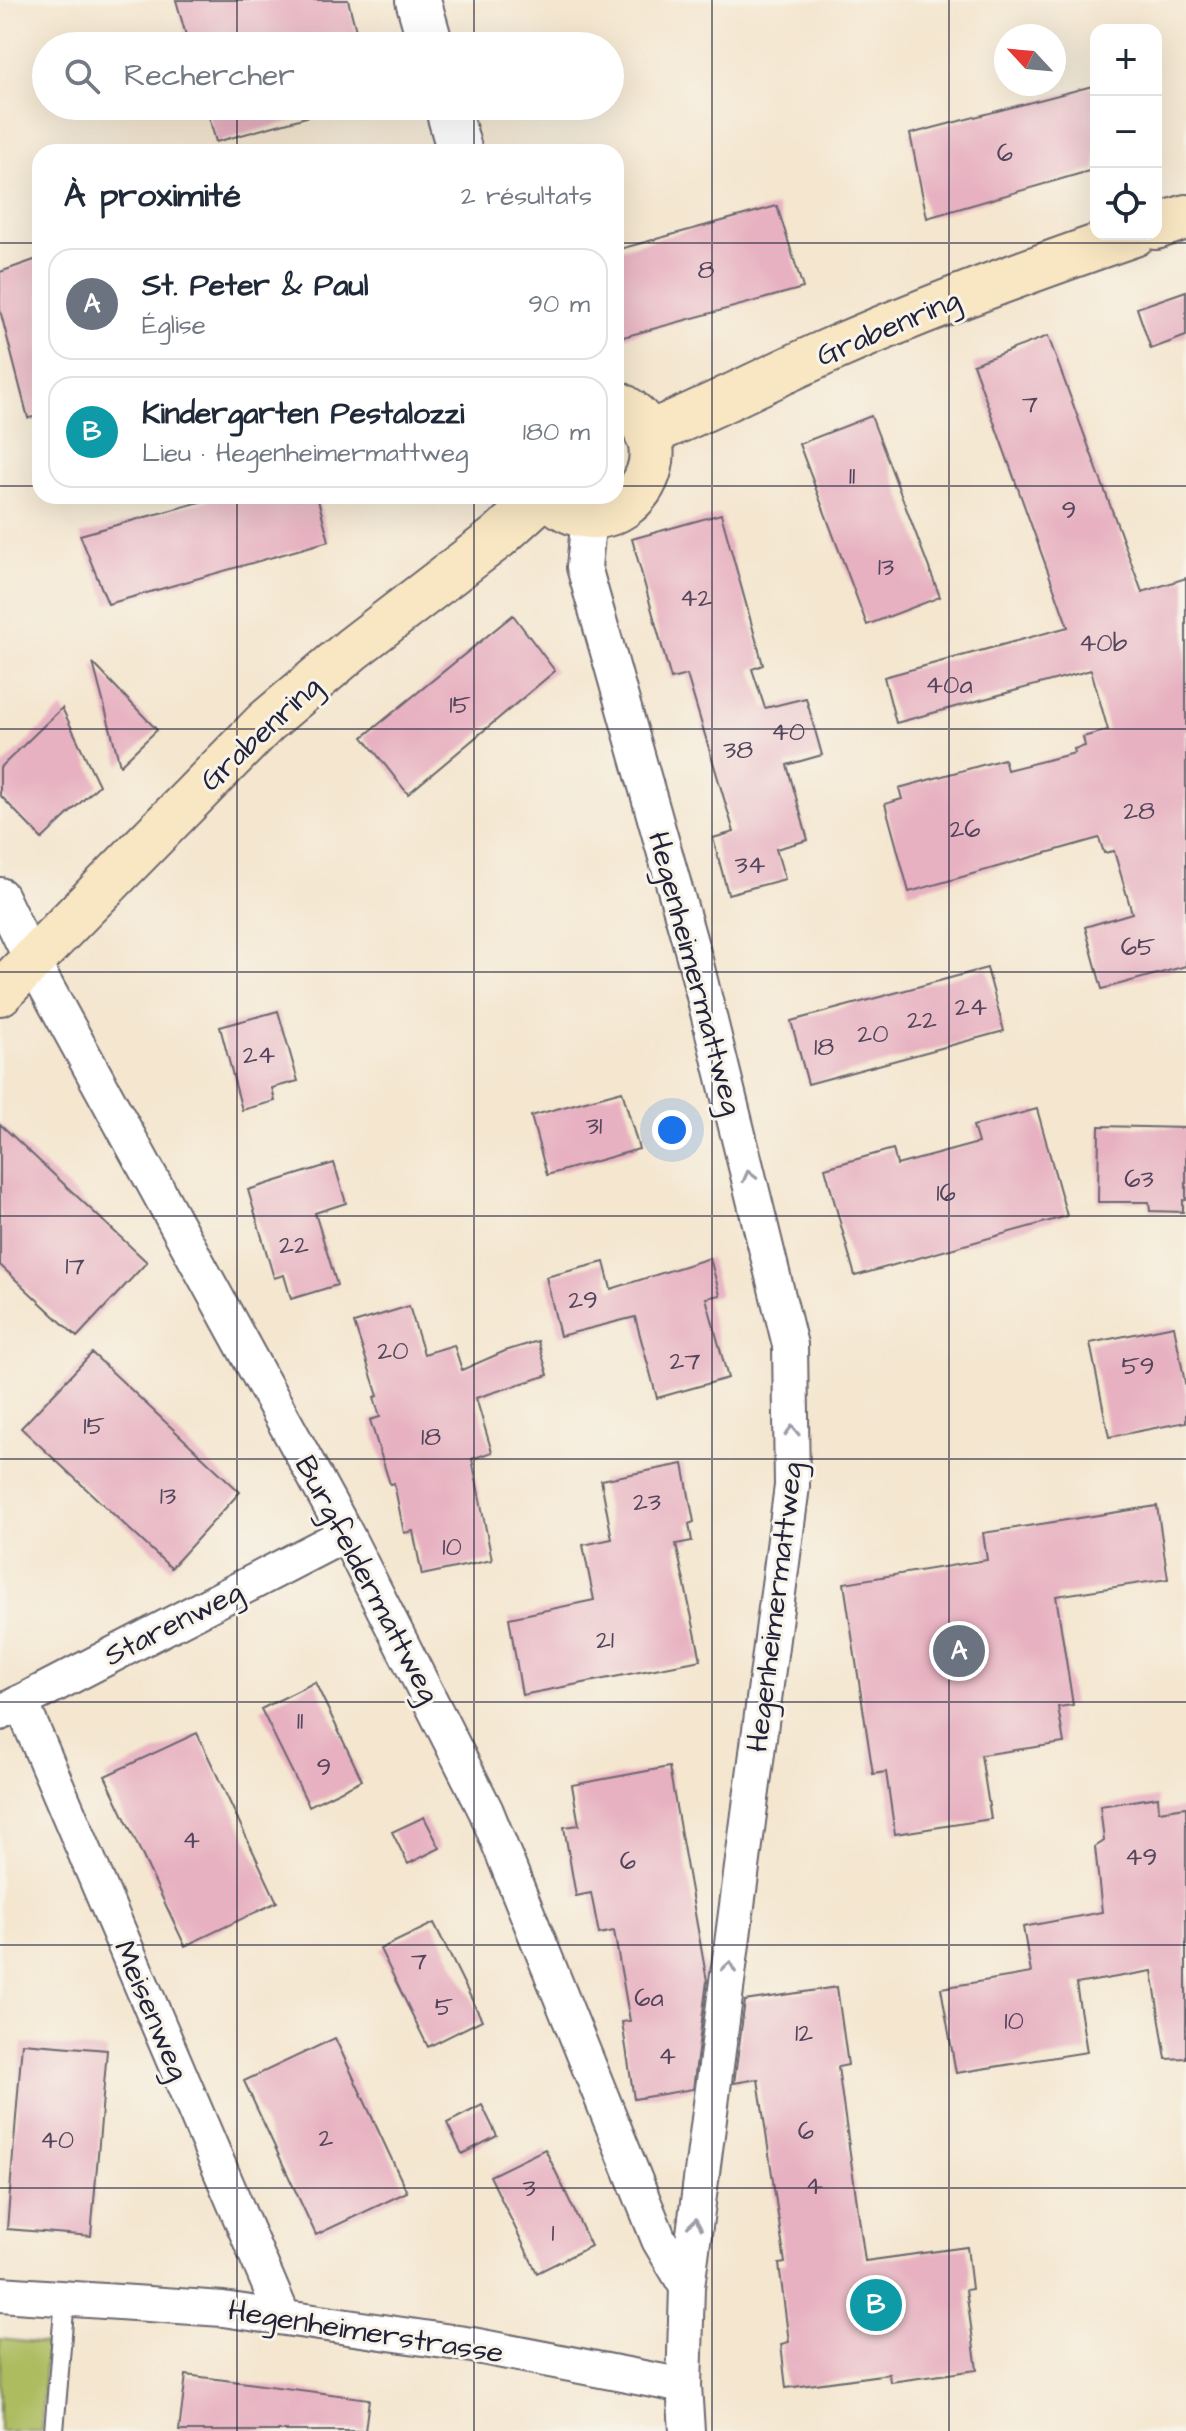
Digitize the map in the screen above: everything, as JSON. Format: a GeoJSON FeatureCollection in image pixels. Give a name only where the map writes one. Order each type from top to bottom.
{"type":"FeatureCollection","features":[{"type":"Feature","properties":{"kind":"main road"},"geometry":{"type":"LineString","coordinates":[[1162,225],[1186,217]]}},
{"type":"Feature","properties":{"kind":"main road","name":"Grabenring"},"geometry":{"type":"LineString","coordinates":[[647,434],[705,411],[830,351],[975,290],[1117,240]]}},
{"type":"Feature","properties":{"kind":"main road"},"geometry":{"type":"LineString","coordinates":[[557,504],[573,513],[589,516],[606,514],[622,508],[640,490],[651,467],[651,451],[647,434],[638,419],[624,409]]}},
{"type":"Feature","properties":{"kind":"main road","name":"Grabenring"},"geometry":{"type":"LineString","coordinates":[[0,993],[266,722],[352,649],[537,504]]}},
{"type":"Feature","properties":{"kind":"street"},"geometry":{"type":"LineString","coordinates":[[418,0],[427,32]]}},
{"type":"Feature","properties":{"kind":"street"},"geometry":{"type":"LineString","coordinates":[[451,120],[458,144]]}},
{"type":"Feature","properties":{"kind":"street","name":"Hegenheimermattweg"},"geometry":{"type":"LineString","coordinates":[[589,516],[584,567],[695,960],[790,1345],[792,1486],[687,2287],[684,2386]]}},
{"type":"Feature","properties":{"kind":"street","name":"Burgfeldermattweg"},"geometry":{"type":"LineString","coordinates":[[0,895],[31,959],[346,1534],[486,1811],[652,2225],[687,2287]]}},
{"type":"Feature","properties":{"kind":"street","name":"Starenweg"},"geometry":{"type":"LineString","coordinates":[[11,1707],[346,1534]]}},
{"type":"Feature","properties":{"kind":"street","name":"Meisenweg"},"geometry":{"type":"LineString","coordinates":[[11,1707],[283,2317]]}},
{"type":"Feature","properties":{"kind":"street","name":"Hegenheimerstrasse"},"geometry":{"type":"LineString","coordinates":[[0,2294],[223,2309],[283,2317],[472,2345],[684,2386]]}},
{"type":"Feature","properties":{"kind":"street"},"geometry":{"type":"LineString","coordinates":[[684,2386],[687,2431]]}},
{"type":"Feature","properties":{"kind":"lane"},"geometry":{"type":"LineString","coordinates":[[54,2431],[65,2298]]}},
{"type":"Feature","properties":{"kind":"green space"},"geometry":{"type":"Polygon","coordinates":[[[0,2339],[46,2344],[41,2431],[0,2431],[0,2339]]]}},
{"type":"Feature","properties":{"kind":"building"},"geometry":{"type":"Polygon","coordinates":[[[176,0],[348,0],[356,32],[185,32],[176,0]]]}},
{"type":"Feature","properties":{"kind":"building"},"geometry":{"type":"Polygon","coordinates":[[[1090,87],[1090,171],[927,218],[910,134],[1054,96],[1066,96],[1066,93],[1090,87]]]}},
{"type":"Feature","properties":{"kind":"building"},"geometry":{"type":"Polygon","coordinates":[[[210,120],[295,120],[216,142],[210,120]]]}},
{"type":"Feature","properties":{"kind":"building"},"geometry":{"type":"Polygon","coordinates":[[[777,206],[803,288],[624,337],[624,248],[777,206]]]}},
{"type":"Feature","properties":{"kind":"building"},"geometry":{"type":"Polygon","coordinates":[[[32,261],[32,417],[28,418],[0,310],[0,272],[32,261]]]}},
{"type":"Feature","properties":{"kind":"building"},"geometry":{"type":"Polygon","coordinates":[[[1186,291],[1186,336],[1151,349],[1137,308],[1186,291]]]}},
{"type":"Feature","properties":{"kind":"building"},"geometry":{"type":"Polygon","coordinates":[[[1048,336],[1142,592],[1186,578],[1186,966],[1102,989],[1085,927],[1132,913],[1114,851],[1104,853],[1099,838],[909,892],[885,804],[902,799],[899,788],[1004,759],[1007,770],[1075,753],[1074,749],[1085,746],[1083,737],[1108,730],[1091,670],[896,723],[884,677],[1068,627],[973,364],[1048,336]]]}},
{"type":"Feature","properties":{"kind":"building"},"geometry":{"type":"Polygon","coordinates":[[[871,416],[940,597],[867,625],[799,444],[871,416]]]}},
{"type":"Feature","properties":{"kind":"building"},"geometry":{"type":"Polygon","coordinates":[[[193,504],[319,504],[329,541],[108,604],[80,535],[193,504]]]}},
{"type":"Feature","properties":{"kind":"building"},"geometry":{"type":"Polygon","coordinates":[[[721,514],[763,665],[752,669],[765,708],[806,698],[822,755],[787,765],[808,840],[776,849],[785,879],[728,894],[713,838],[734,832],[687,675],[671,679],[632,539],[721,514]]]}},
{"type":"Feature","properties":{"kind":"building"},"geometry":{"type":"Polygon","coordinates":[[[513,615],[555,671],[408,794],[363,737],[513,615]]]}},
{"type":"Feature","properties":{"kind":"building"},"geometry":{"type":"Polygon","coordinates":[[[93,663],[157,730],[120,765],[93,663]]]}},
{"type":"Feature","properties":{"kind":"building"},"geometry":{"type":"Polygon","coordinates":[[[62,708],[99,785],[42,839],[0,795],[0,768],[62,708]]]}},
{"type":"Feature","properties":{"kind":"building"},"geometry":{"type":"Polygon","coordinates":[[[987,968],[1004,1031],[808,1084],[791,1021],[987,968]]]}},
{"type":"Feature","properties":{"kind":"building"},"geometry":{"type":"Polygon","coordinates":[[[278,1011],[298,1081],[272,1088],[275,1101],[242,1110],[220,1027],[278,1011]]]}},
{"type":"Feature","properties":{"kind":"building"},"geometry":{"type":"Polygon","coordinates":[[[622,1091],[639,1149],[547,1175],[531,1116],[622,1091]]]}},
{"type":"Feature","properties":{"kind":"building"},"geometry":{"type":"Polygon","coordinates":[[[1037,1109],[1067,1216],[855,1276],[825,1168],[893,1149],[897,1165],[978,1143],[973,1126],[1037,1109]]]}},
{"type":"Feature","properties":{"kind":"building"},"geometry":{"type":"Polygon","coordinates":[[[0,1124],[147,1262],[77,1337],[0,1265],[0,1124]]]}},
{"type":"Feature","properties":{"kind":"building"},"geometry":{"type":"Polygon","coordinates":[[[1099,1126],[1186,1128],[1186,1200],[1183,1200],[1183,1212],[1150,1211],[1149,1202],[1098,1202],[1099,1126]]]}},
{"type":"Feature","properties":{"kind":"building"},"geometry":{"type":"Polygon","coordinates":[[[334,1163],[346,1203],[315,1213],[337,1285],[291,1299],[284,1275],[274,1278],[248,1190],[334,1163]]]}},
{"type":"Feature","properties":{"kind":"building"},"geometry":{"type":"Polygon","coordinates":[[[710,1258],[720,1295],[706,1298],[728,1378],[657,1398],[635,1317],[560,1336],[546,1277],[604,1262],[611,1289],[710,1258]]]}},
{"type":"Feature","properties":{"kind":"building"},"geometry":{"type":"Polygon","coordinates":[[[409,1306],[424,1354],[454,1345],[462,1370],[505,1351],[538,1341],[548,1375],[476,1398],[492,1452],[472,1459],[492,1560],[422,1575],[413,1531],[404,1533],[394,1483],[390,1484],[370,1420],[380,1417],[374,1397],[378,1396],[354,1323],[409,1306]]]}},
{"type":"Feature","properties":{"kind":"building"},"geometry":{"type":"Polygon","coordinates":[[[1174,1326],[1186,1388],[1186,1422],[1109,1437],[1090,1343],[1174,1326]]]}},
{"type":"Feature","properties":{"kind":"building"},"geometry":{"type":"Polygon","coordinates":[[[92,1353],[240,1492],[171,1568],[21,1428],[92,1353]]]}},
{"type":"Feature","properties":{"kind":"building"},"geometry":{"type":"Polygon","coordinates":[[[683,1464],[694,1522],[689,1524],[692,1541],[676,1544],[701,1660],[522,1695],[509,1618],[594,1600],[583,1545],[612,1539],[601,1480],[683,1464]]]}},
{"type":"Feature","properties":{"kind":"building"},"geometry":{"type":"Polygon","coordinates":[[[1157,1506],[1168,1579],[1056,1596],[1073,1705],[1058,1707],[1064,1743],[981,1755],[991,1819],[895,1834],[886,1772],[873,1774],[844,1583],[987,1560],[983,1533],[1157,1506]]]}},
{"type":"Feature","properties":{"kind":"building"},"geometry":{"type":"Polygon","coordinates":[[[315,1682],[362,1780],[309,1806],[261,1709],[315,1682]]]}},
{"type":"Feature","properties":{"kind":"building"},"geometry":{"type":"Polygon","coordinates":[[[197,1733],[277,1902],[185,1946],[105,1776],[197,1733]]]}},
{"type":"Feature","properties":{"kind":"building"},"geometry":{"type":"Polygon","coordinates":[[[669,1767],[707,1981],[693,2089],[634,2099],[622,2022],[630,2021],[614,1931],[599,1934],[591,1893],[576,1896],[564,1827],[579,1825],[572,1785],[669,1767]]]}},
{"type":"Feature","properties":{"kind":"building"},"geometry":{"type":"Polygon","coordinates":[[[1158,1797],[1159,1811],[1186,1807],[1186,2058],[1166,2059],[1152,1971],[1076,1984],[1087,2052],[956,2073],[941,1988],[1031,1973],[1023,1927],[1102,1912],[1095,1847],[1104,1841],[1100,1806],[1158,1797]]]}},
{"type":"Feature","properties":{"kind":"building"},"geometry":{"type":"Polygon","coordinates":[[[424,1817],[440,1848],[408,1864],[392,1832],[424,1817]]]}},
{"type":"Feature","properties":{"kind":"building"},"geometry":{"type":"Polygon","coordinates":[[[434,1923],[482,2020],[428,2047],[380,1949],[434,1923]]]}},
{"type":"Feature","properties":{"kind":"building"},"geometry":{"type":"Polygon","coordinates":[[[837,1987],[848,2065],[838,2067],[865,2261],[967,2247],[972,2289],[966,2290],[977,2370],[890,2382],[889,2374],[786,2388],[781,2344],[789,2342],[779,2264],[785,2263],[758,2079],[734,2083],[745,2001],[837,1987]]]}},
{"type":"Feature","properties":{"kind":"building"},"geometry":{"type":"Polygon","coordinates":[[[335,2038],[407,2192],[316,2235],[244,2081],[335,2038]]]}},
{"type":"Feature","properties":{"kind":"building"},"geometry":{"type":"Polygon","coordinates":[[[22,2043],[107,2050],[91,2236],[7,2229],[22,2043]]]}},
{"type":"Feature","properties":{"kind":"building"},"geometry":{"type":"Polygon","coordinates":[[[482,2105],[497,2136],[462,2154],[447,2123],[482,2105]]]}},
{"type":"Feature","properties":{"kind":"building"},"geometry":{"type":"Polygon","coordinates":[[[545,2149],[591,2246],[537,2273],[490,2176],[545,2149]]]}},
{"type":"Feature","properties":{"kind":"building"},"geometry":{"type":"Polygon","coordinates":[[[186,2375],[369,2399],[365,2431],[179,2431],[186,2375]]]}},
{"type":"Feature","properties":{"kind":"place","name":"St. Peter & Paul"},"geometry":{"type":"Point","coordinates":[959,1651]}},
{"type":"Feature","properties":{"kind":"place","name":"Kindergarten Pestalozzi"},"geometry":{"type":"Point","coordinates":[876,2305]}}]}
